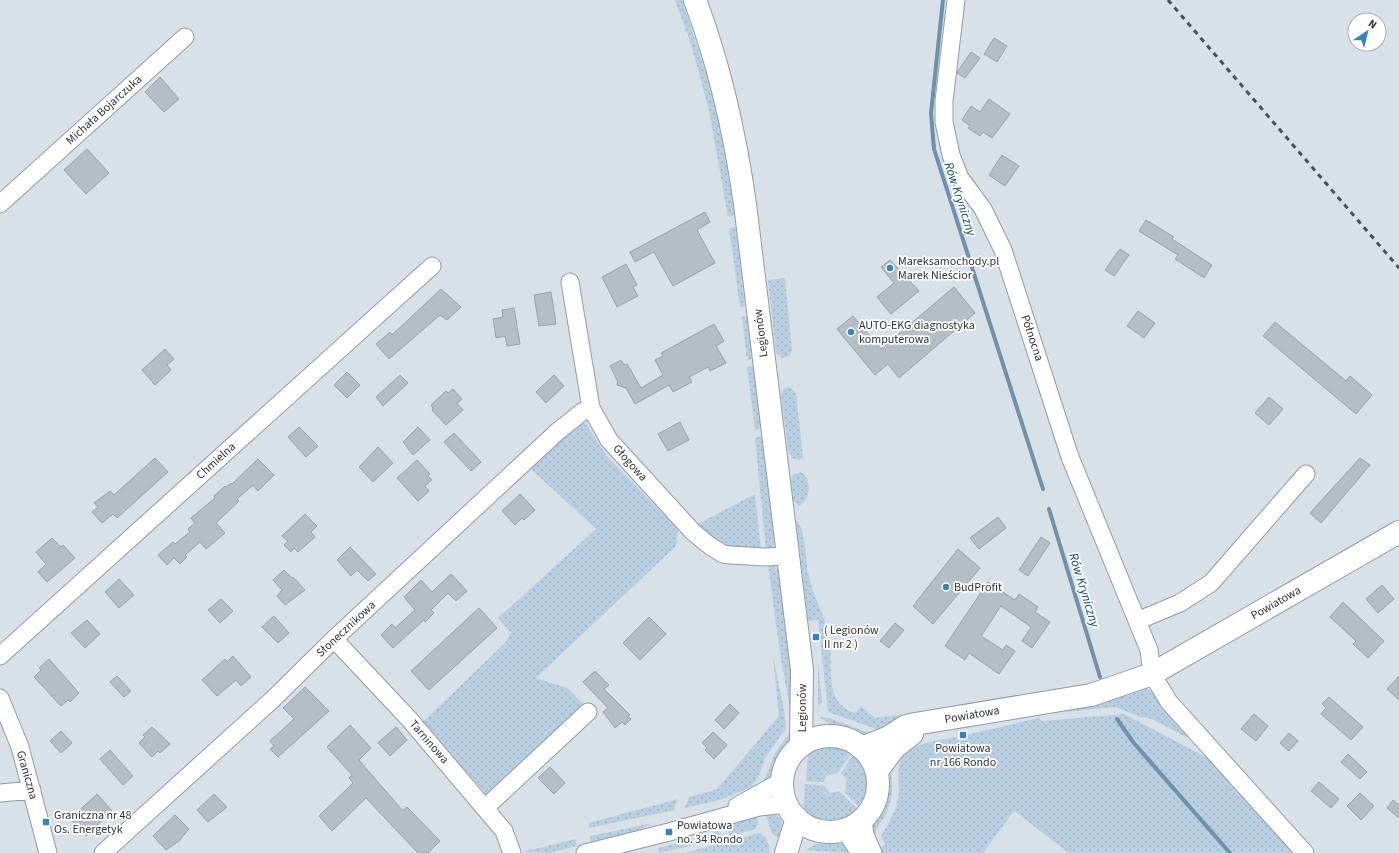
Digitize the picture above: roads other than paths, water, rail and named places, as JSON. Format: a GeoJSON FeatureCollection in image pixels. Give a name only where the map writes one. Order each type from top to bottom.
{"type":"FeatureCollection","features":[{"type":"Feature","properties":{"kind":"main road","name":"Legionów"},"geometry":{"type":"LineString","coordinates":[[695,0],[724,88],[740,168],[802,670],[813,713],[830,736]]}},
{"type":"Feature","properties":{"kind":"main road","name":"Powiatowa"},"geometry":{"type":"LineString","coordinates":[[862,748],[887,738],[906,726],[1091,695],[1152,674],[1399,532]]}},
{"type":"Feature","properties":{"kind":"main road","name":"Legionów"},"geometry":{"type":"LineString","coordinates":[[801,746],[802,670]]}},
{"type":"Feature","properties":{"kind":"main road","name":"Powiatowa"},"geometry":{"type":"LineString","coordinates":[[876,771],[894,748],[908,736],[932,722]]}},
{"type":"Feature","properties":{"kind":"main road"},"geometry":{"type":"LineString","coordinates":[[830,736],[847,739],[862,748],[871,758],[876,771],[877,795],[872,808],[863,819],[844,830],[828,832],[799,817],[783,793],[782,781],[788,761],[801,746],[817,738],[830,736]]}},
{"type":"Feature","properties":{"kind":"main road"},"geometry":{"type":"LineString","coordinates":[[786,853],[799,817]]}},
{"type":"Feature","properties":{"kind":"main road"},"geometry":{"type":"LineString","coordinates":[[799,817],[800,853]]}},
{"type":"Feature","properties":{"kind":"street","name":"Północna"},"geometry":{"type":"LineString","coordinates":[[956,0],[944,101],[944,122],[951,156],[960,178],[983,209],[1003,250],[1070,456],[1149,650],[1152,674]]}},
{"type":"Feature","properties":{"kind":"street","name":"Michała Bojarczuka"},"geometry":{"type":"LineString","coordinates":[[0,204],[185,37]]}},
{"type":"Feature","properties":{"kind":"street","name":"Chmielna"},"geometry":{"type":"LineString","coordinates":[[0,656],[291,385],[432,266]]}},
{"type":"Feature","properties":{"kind":"street","name":"Głogowa"},"geometry":{"type":"LineString","coordinates":[[570,282],[591,408],[604,432],[615,447],[704,542],[716,550],[727,555],[765,558],[788,556]]}},
{"type":"Feature","properties":{"kind":"street","name":"Słonecznikowa"},"geometry":{"type":"LineString","coordinates":[[103,853],[272,700],[334,639],[557,432],[582,412],[591,408]]}},
{"type":"Feature","properties":{"kind":"street"},"geometry":{"type":"LineString","coordinates":[[1137,621],[1180,603],[1211,583],[1306,474]]}},
{"type":"Feature","properties":{"kind":"street","name":"Tarninowa"},"geometry":{"type":"LineString","coordinates":[[334,639],[410,720],[485,808],[504,831],[512,853]]}},
{"type":"Feature","properties":{"kind":"street"},"geometry":{"type":"LineString","coordinates":[[1152,674],[1168,702],[1305,853]]}},
{"type":"Feature","properties":{"kind":"street","name":"Graniczna"},"geometry":{"type":"LineString","coordinates":[[0,698],[20,747],[48,853]]}},
{"type":"Feature","properties":{"kind":"street"},"geometry":{"type":"LineString","coordinates":[[485,808],[588,712]]}},
{"type":"Feature","properties":{"kind":"street"},"geometry":{"type":"LineString","coordinates":[[718,817],[782,781]]}},
{"type":"Feature","properties":{"kind":"street"},"geometry":{"type":"LineString","coordinates":[[0,794],[32,790]]}},
{"type":"Feature","properties":{"kind":"street"},"geometry":{"type":"LineString","coordinates":[[584,853],[669,832],[718,817],[759,807],[799,817]]}},
{"type":"Feature","properties":{"kind":"street"},"geometry":{"type":"LineString","coordinates":[[863,819],[865,835],[873,853]]}},
{"type":"Feature","properties":{"kind":"street"},"geometry":{"type":"LineString","coordinates":[[844,830],[860,853]]}},
{"type":"Feature","properties":{"kind":"waterway","name":"Rów Kryniczny"},"geometry":{"type":"LineString","coordinates":[[943,0],[931,113],[934,149],[1043,489]]}},
{"type":"Feature","properties":{"kind":"waterway","name":"Rów Kryniczny"},"geometry":{"type":"LineString","coordinates":[[1049,509],[1100,677]]}},
{"type":"Feature","properties":{"kind":"waterway","name":"Rów Kryniczny"},"geometry":{"type":"LineString","coordinates":[[1117,719],[1133,742],[1230,853]]}},
{"type":"Feature","properties":{"kind":"railway"},"geometry":{"type":"LineString","coordinates":[[1168,0],[1399,268]]}},
{"type":"Feature","properties":{"kind":"place","name":"Mareksamochody.pl Marek Nieścior"},"geometry":{"type":"Point","coordinates":[890,268]}},
{"type":"Feature","properties":{"kind":"place","name":"AUTO-EKG diagnostyka komputerowa"},"geometry":{"type":"Point","coordinates":[851,332]}},
{"type":"Feature","properties":{"kind":"place","name":"BudProfit"},"geometry":{"type":"Point","coordinates":[946,587]}},
{"type":"Feature","properties":{"kind":"place","name":"( Legionów II nr 2 )"},"geometry":{"type":"Point","coordinates":[816,637]}},
{"type":"Feature","properties":{"kind":"place","name":"Powiatowa nr 166 Rondo"},"geometry":{"type":"Point","coordinates":[963,735]}},
{"type":"Feature","properties":{"kind":"place","name":"Graniczna nr 48 Os. Energetyk"},"geometry":{"type":"Point","coordinates":[46,822]}},
{"type":"Feature","properties":{"kind":"place","name":"Powiatowa no. 34 Rondo"},"geometry":{"type":"Point","coordinates":[669,832]}}]}
